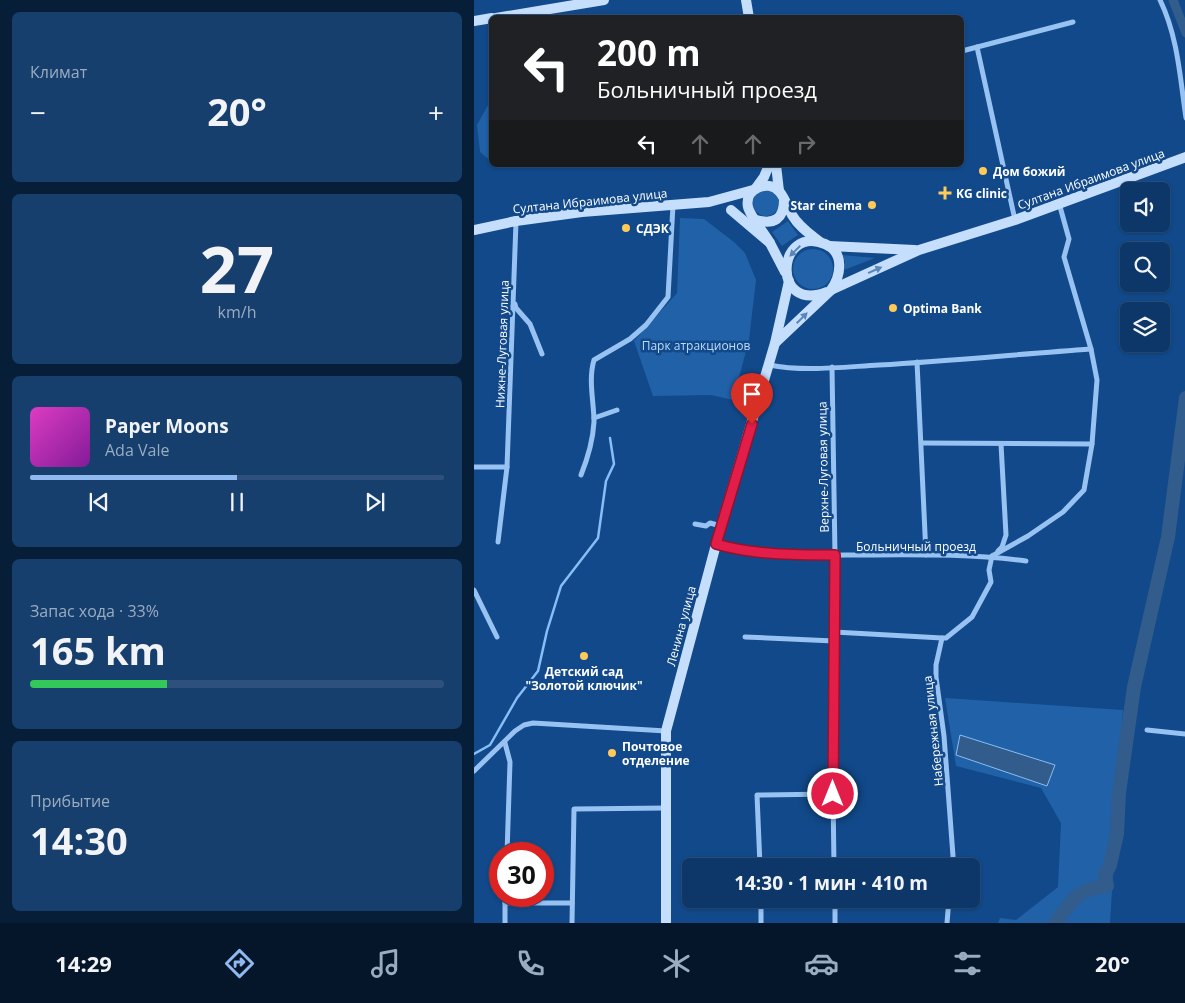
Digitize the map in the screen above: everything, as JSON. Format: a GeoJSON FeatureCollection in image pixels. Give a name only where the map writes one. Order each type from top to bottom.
{"type":"FeatureCollection","features":[{"type":"Feature","properties":{"kind":"main road"},"geometry":{"type":"LineString","coordinates":[[514,15],[604,0]]}},
{"type":"Feature","properties":{"kind":"main road"},"geometry":{"type":"LineString","coordinates":[[746,0],[748,15]]}},
{"type":"Feature","properties":{"kind":"main road"},"geometry":{"type":"LineString","coordinates":[[474,21],[489,18]]}},
{"type":"Feature","properties":{"kind":"main road","name":"Султана Ибраимова улица"},"geometry":{"type":"LineString","coordinates":[[919,250],[1015,220],[1185,157]]}},
{"type":"Feature","properties":{"kind":"main road"},"geometry":{"type":"LineString","coordinates":[[768,167],[764,177],[748,198],[748,206],[780,260],[788,279],[798,292],[808,296],[815,296],[919,250]]}},
{"type":"Feature","properties":{"kind":"main road"},"geometry":{"type":"LineString","coordinates":[[709,202],[765,222],[772,222],[780,216],[784,209],[776,167]]}},
{"type":"Feature","properties":{"kind":"main road"},"geometry":{"type":"LineString","coordinates":[[731,196],[764,177]]}},
{"type":"Feature","properties":{"kind":"main road"},"geometry":{"type":"LineString","coordinates":[[709,202],[763,186],[770,186],[782,195],[793,217],[804,230],[825,244],[837,256],[840,268],[836,283],[775,343]]}},
{"type":"Feature","properties":{"kind":"main road","name":"Султана Ибраимова улица"},"geometry":{"type":"LineString","coordinates":[[474,230],[516,221],[582,212],[709,202]]}},
{"type":"Feature","properties":{"kind":"main road"},"geometry":{"type":"LineString","coordinates":[[731,210],[770,244]]}},
{"type":"Feature","properties":{"kind":"main road"},"geometry":{"type":"LineString","coordinates":[[780,325],[788,279],[786,262],[794,249],[807,242],[919,250]]}},
{"type":"Feature","properties":{"kind":"main road"},"geometry":{"type":"LineString","coordinates":[[780,260],[780,325]]}},
{"type":"Feature","properties":{"kind":"main road","name":"Ленина улица"},"geometry":{"type":"LineString","coordinates":[[666,923],[666,731],[721,526],[780,325]]}},
{"type":"Feature","properties":{"kind":"street"},"geometry":{"type":"LineString","coordinates":[[1160,0],[1168,17],[1175,43],[1185,118]]}},
{"type":"Feature","properties":{"kind":"street"},"geometry":{"type":"LineString","coordinates":[[964,50],[1073,22]]}},
{"type":"Feature","properties":{"kind":"street"},"geometry":{"type":"LineString","coordinates":[[977,47],[1015,220]]}},
{"type":"Feature","properties":{"kind":"street"},"geometry":{"type":"LineString","coordinates":[[992,556],[1028,536],[1063,512],[1084,490],[1092,444],[1097,380],[1091,348],[1064,257],[1069,239],[1059,203]]}},
{"type":"Feature","properties":{"kind":"street"},"geometry":{"type":"LineString","coordinates":[[581,475],[594,425],[591,371],[594,360],[630,340],[646,325],[668,297],[673,204]]}},
{"type":"Feature","properties":{"kind":"street","name":"Нижне-Луговая улица"},"geometry":{"type":"LineString","coordinates":[[498,542],[507,467],[516,221]]}},
{"type":"Feature","properties":{"kind":"street"},"geometry":{"type":"LineString","coordinates":[[513,300],[516,308],[530,324],[542,354]]}},
{"type":"Feature","properties":{"kind":"street"},"geometry":{"type":"LineString","coordinates":[[769,365],[781,367],[832,367],[1091,348]]}},
{"type":"Feature","properties":{"kind":"street"},"geometry":{"type":"LineString","coordinates":[[917,362],[926,555]]}},
{"type":"Feature","properties":{"kind":"street","name":"Верхне-Луговая улица"},"geometry":{"type":"LineString","coordinates":[[832,367],[835,555],[834,858]]}},
{"type":"Feature","properties":{"kind":"street"},"geometry":{"type":"LineString","coordinates":[[594,418],[618,410]]}},
{"type":"Feature","properties":{"kind":"street"},"geometry":{"type":"LineString","coordinates":[[922,443],[1092,444]]}},
{"type":"Feature","properties":{"kind":"street"},"geometry":{"type":"LineString","coordinates":[[834,632],[946,638],[972,617],[990,582],[989,570],[992,556],[1002,547],[1006,535],[1001,444]]}},
{"type":"Feature","properties":{"kind":"street"},"geometry":{"type":"LineString","coordinates":[[474,466],[507,467]]}},
{"type":"Feature","properties":{"kind":"street"},"geometry":{"type":"LineString","coordinates":[[695,524],[706,526],[710,523],[721,526]]}},
{"type":"Feature","properties":{"kind":"street","name":"Больничный проезд"},"geometry":{"type":"LineString","coordinates":[[716,544],[735,550],[784,555],[992,556],[1026,561]]}},
{"type":"Feature","properties":{"kind":"street"},"geometry":{"type":"LineString","coordinates":[[474,590],[497,637]]}},
{"type":"Feature","properties":{"kind":"street"},"geometry":{"type":"LineString","coordinates":[[745,637],[834,641]]}},
{"type":"Feature","properties":{"kind":"street","name":"Набережная улица"},"geometry":{"type":"LineString","coordinates":[[942,638],[936,665],[949,789],[953,858]]}},
{"type":"Feature","properties":{"kind":"street"},"geometry":{"type":"LineString","coordinates":[[474,771],[515,731],[524,725],[533,723],[666,731]]}},
{"type":"Feature","properties":{"kind":"street"},"geometry":{"type":"LineString","coordinates":[[1147,730],[1185,734]]}},
{"type":"Feature","properties":{"kind":"street"},"geometry":{"type":"LineString","coordinates":[[505,742],[510,762],[507,842]]}},
{"type":"Feature","properties":{"kind":"street"},"geometry":{"type":"LineString","coordinates":[[760,858],[757,796],[833,794]]}},
{"type":"Feature","properties":{"kind":"street"},"geometry":{"type":"LineString","coordinates":[[572,923],[574,809],[666,808]]}},
{"type":"Feature","properties":{"kind":"street"},"geometry":{"type":"LineString","coordinates":[[554,903],[572,903]]}},
{"type":"Feature","properties":{"kind":"street"},"geometry":{"type":"LineString","coordinates":[[505,907],[505,923]]}},
{"type":"Feature","properties":{"kind":"street"},"geometry":{"type":"LineString","coordinates":[[761,908],[762,923]]}},
{"type":"Feature","properties":{"kind":"street"},"geometry":{"type":"LineString","coordinates":[[835,908],[835,923]]}},
{"type":"Feature","properties":{"kind":"street"},"geometry":{"type":"LineString","coordinates":[[947,923],[949,908]]}},
{"type":"Feature","properties":{"kind":"green space"},"geometry":{"type":"Polygon","coordinates":[[[488,105],[489,159],[480,152],[477,125],[488,105]]]}},
{"type":"Feature","properties":{"kind":"green space"},"geometry":{"type":"Polygon","coordinates":[[[766,190],[775,194],[779,203],[775,212],[766,216],[757,212],[753,203],[757,194],[766,190]]]}},
{"type":"Feature","properties":{"kind":"green space","name":"Парк атракционов"},"geometry":{"type":"Polygon","coordinates":[[[680,218],[704,219],[734,242],[745,253],[756,280],[749,340],[733,400],[711,395],[653,396],[634,341],[677,293],[680,218]]]}},
{"type":"Feature","properties":{"kind":"green space"},"geometry":{"type":"Polygon","coordinates":[[[788,221],[798,235],[782,246],[772,232],[788,221]]]}},
{"type":"Feature","properties":{"kind":"green space"},"geometry":{"type":"Polygon","coordinates":[[[817,249],[824,252],[830,258],[833,269],[832,277],[824,286],[817,289],[809,289],[802,286],[794,277],[793,265],[796,258],[805,250],[817,249]]]}},
{"type":"Feature","properties":{"kind":"green space"},"geometry":{"type":"Polygon","coordinates":[[[842,255],[875,258],[844,270],[845,262],[842,255]]]}},
{"type":"Feature","properties":{"kind":"green space"},"geometry":{"type":"Polygon","coordinates":[[[945,698],[1123,710],[1110,923],[998,923],[1000,918],[1016,920],[1058,887],[1061,823],[1041,788],[956,766],[945,698]]]}},
{"type":"Feature","properties":{"kind":"shaded area"},"geometry":{"type":"Polygon","coordinates":[[[960,735],[1055,765],[1047,786],[956,755],[960,735]]]}},
{"type":"Feature","properties":{"kind":"waterway"},"geometry":{"type":"LineString","coordinates":[[1173,0],[1186,33]]}},
{"type":"Feature","properties":{"kind":"waterway"},"geometry":{"type":"LineString","coordinates":[[1055,923],[1076,897],[1088,890],[1107,886],[1105,875],[1110,865],[1117,834],[1119,793],[1134,687],[1168,537],[1186,398]]}},
{"type":"Feature","properties":{"kind":"waterway"},"geometry":{"type":"LineString","coordinates":[[474,754],[490,745],[517,698],[538,671],[547,631],[561,586],[598,538],[606,481],[614,464],[610,438]]}},
{"type":"Feature","properties":{"kind":"place","name":"Дом божий"},"geometry":{"type":"Point","coordinates":[983,171]}},
{"type":"Feature","properties":{"kind":"place","name":"KG clinic"},"geometry":{"type":"Point","coordinates":[945,193]}},
{"type":"Feature","properties":{"kind":"place","name":"Star cinema"},"geometry":{"type":"Point","coordinates":[872,205]}},
{"type":"Feature","properties":{"kind":"place","name":"СДЭК"},"geometry":{"type":"Point","coordinates":[626,228]}},
{"type":"Feature","properties":{"kind":"place","name":"Optima Bank"},"geometry":{"type":"Point","coordinates":[893,308]}},
{"type":"Feature","properties":{"kind":"place","name":"Детский сад \"Золотой ключик\""},"geometry":{"type":"Point","coordinates":[584,656]}},
{"type":"Feature","properties":{"kind":"place","name":"Почтовое отделение"},"geometry":{"type":"Point","coordinates":[612,753]}},
{"type":"Feature","properties":{"kind":"route"},"geometry":{"type":"LineString","coordinates":[[752,424],[716,544],[735,550],[784,555],[835,555],[833,794]]}}]}
